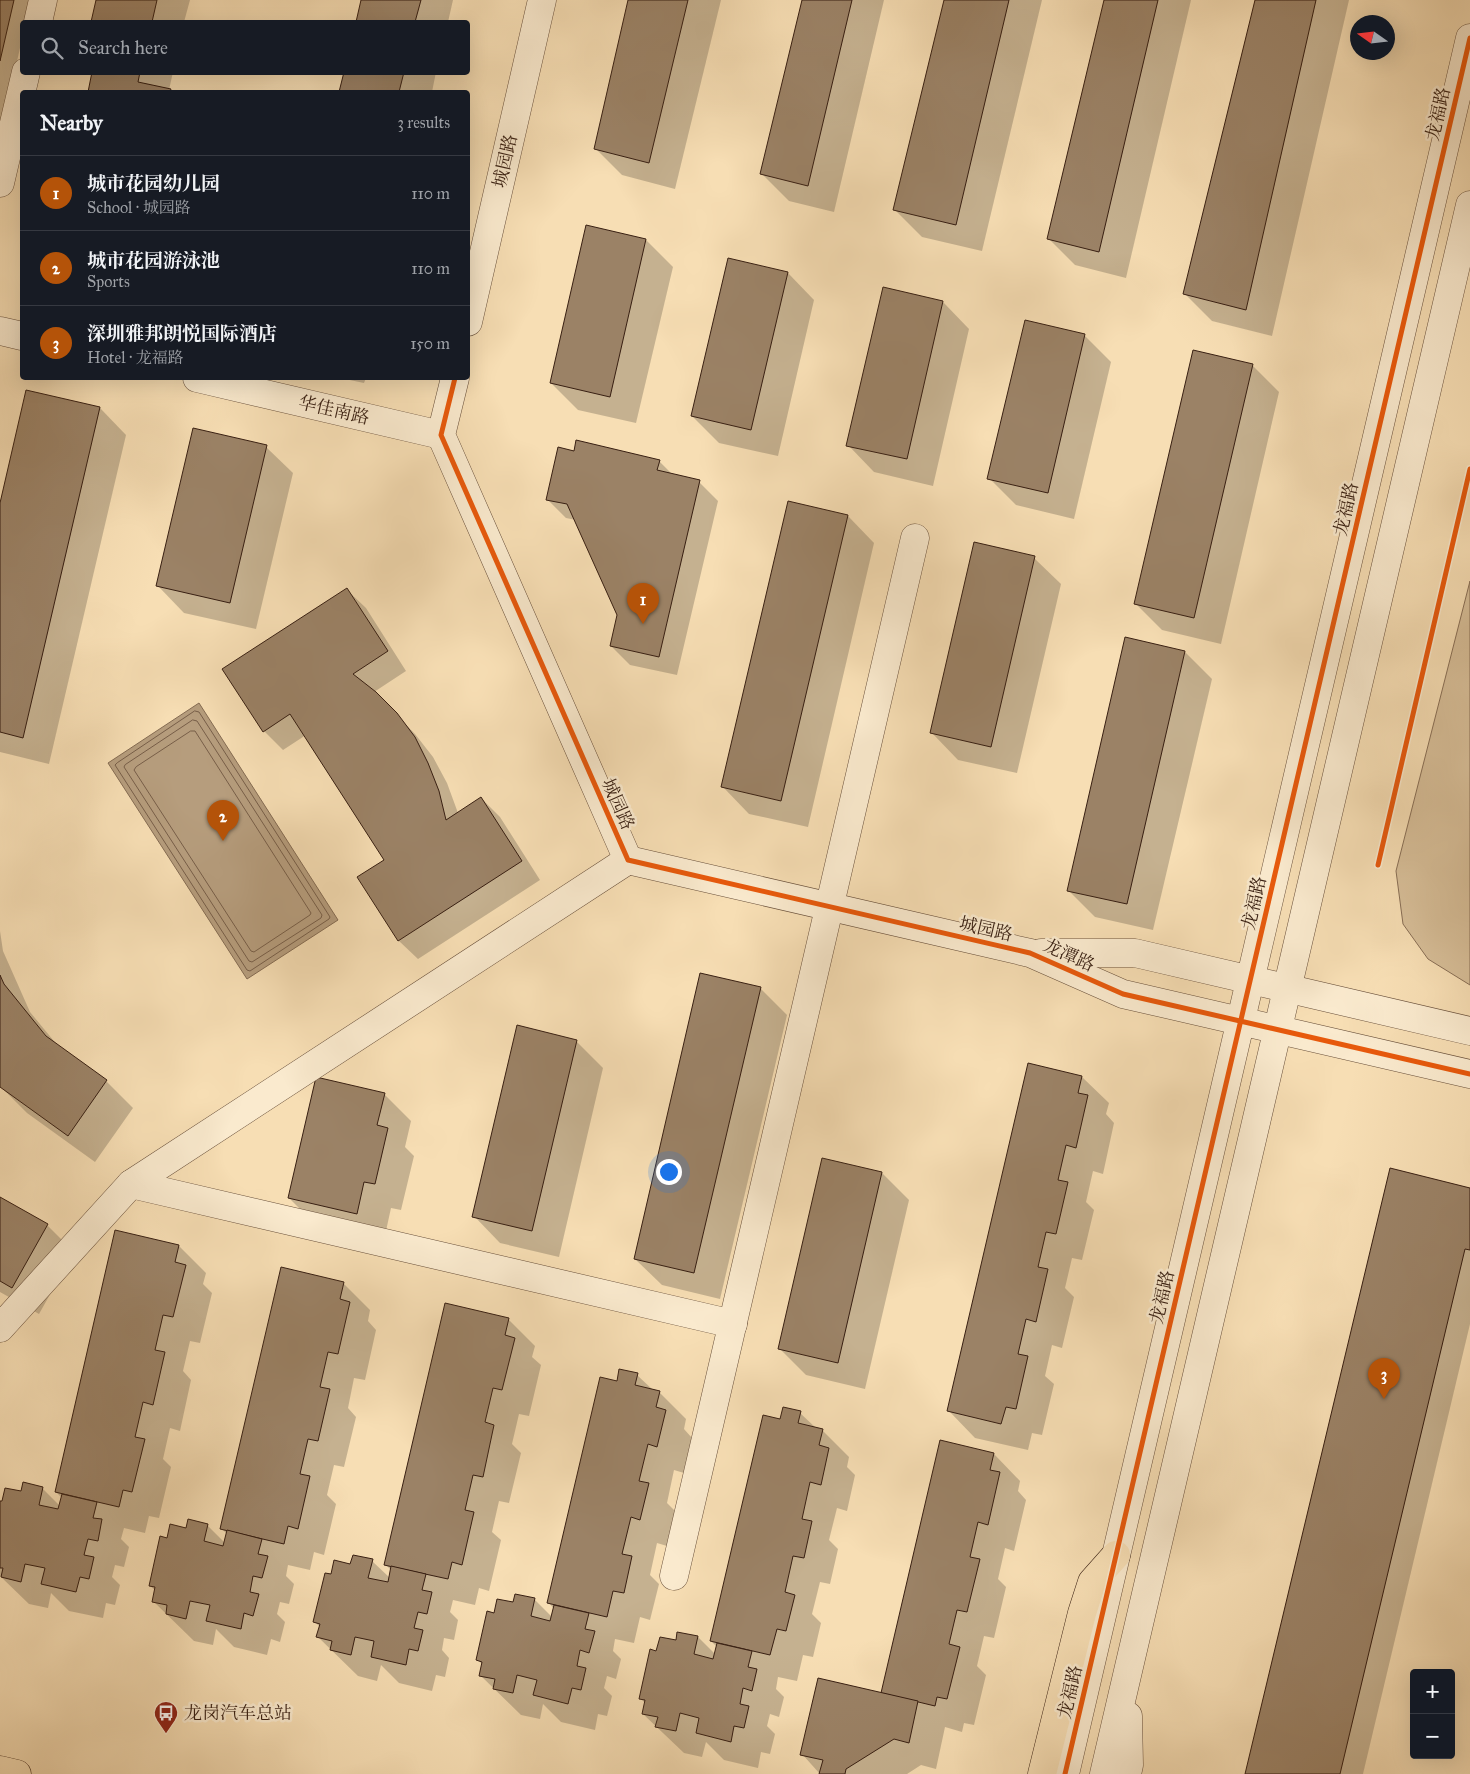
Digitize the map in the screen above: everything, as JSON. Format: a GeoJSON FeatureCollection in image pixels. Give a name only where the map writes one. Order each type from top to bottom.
{"type":"FeatureCollection","features":[{"type":"Feature","properties":{"kind":"main road"},"geometry":{"type":"LineString","coordinates":[[1042,1774],[1084,1605],[1092,1582],[1116,1555]]}},
{"type":"Feature","properties":{"kind":"main road"},"geometry":{"type":"LineString","coordinates":[[0,1770],[17,1774]]}},
{"type":"Feature","properties":{"kind":"street"},"geometry":{"type":"LineString","coordinates":[[38,20],[43,0]]}},
{"type":"Feature","properties":{"kind":"street","name":"城园路"},"geometry":{"type":"LineString","coordinates":[[470,313],[542,0]]}},
{"type":"Feature","properties":{"kind":"street","name":"龙福路"},"geometry":{"type":"LineString","coordinates":[[1065,1774],[1470,38]]}},
{"type":"Feature","properties":{"kind":"street"},"geometry":{"type":"LineString","coordinates":[[22,90],[25,75]]}},
{"type":"Feature","properties":{"kind":"street"},"geometry":{"type":"LineString","coordinates":[[0,183],[20,98]]}},
{"type":"Feature","properties":{"kind":"street"},"geometry":{"type":"LineString","coordinates":[[1104,1774],[1470,205]]}},
{"type":"Feature","properties":{"kind":"street"},"geometry":{"type":"LineString","coordinates":[[0,331],[20,336]]}},
{"type":"Feature","properties":{"kind":"street","name":"华佳南路"},"geometry":{"type":"LineString","coordinates":[[206,380],[441,435]]}},
{"type":"Feature","properties":{"kind":"street"},"geometry":{"type":"LineString","coordinates":[[441,435],[454,380]]}},
{"type":"Feature","properties":{"kind":"street","name":"城园路"},"geometry":{"type":"LineString","coordinates":[[441,435],[628,860],[1030,953]]}},
{"type":"Feature","properties":{"kind":"street"},"geometry":{"type":"LineString","coordinates":[[674,1576],[915,538]]}},
{"type":"Feature","properties":{"kind":"street"},"geometry":{"type":"LineString","coordinates":[[0,1328],[131,1184],[628,860]]}},
{"type":"Feature","properties":{"kind":"street","name":"龙潭路"},"geometry":{"type":"LineString","coordinates":[[1030,953],[1134,953],[1470,1031]]}},
{"type":"Feature","properties":{"kind":"street","name":"龙潭路"},"geometry":{"type":"LineString","coordinates":[[1030,953],[1123,994],[1470,1074]]}},
{"type":"Feature","properties":{"kind":"street"},"geometry":{"type":"LineString","coordinates":[[131,1184],[733,1324]]}},
{"type":"Feature","properties":{"kind":"street"},"geometry":{"type":"LineString","coordinates":[[1126,1678],[1129,1765],[1127,1774]]}},
{"type":"Feature","properties":{"kind":"shaded area"},"geometry":{"type":"Polygon","coordinates":[[[1470,581],[1470,985],[1428,959],[1403,924],[1396,871],[1470,581]]]}},
{"type":"Feature","properties":{"kind":"water"},"geometry":{"type":"Polygon","coordinates":[[[199,703],[338,920],[247,979],[108,763],[199,703]]]}},
{"type":"Feature","properties":{"kind":"building"},"geometry":{"type":"Polygon","coordinates":[[[0,0],[14,0],[0,61],[0,0]]]}},
{"type":"Feature","properties":{"kind":"building"},"geometry":{"type":"Polygon","coordinates":[[[96,0],[157,0],[152,20],[91,20],[96,0]]]}},
{"type":"Feature","properties":{"kind":"building"},"geometry":{"type":"Polygon","coordinates":[[[361,0],[421,0],[416,20],[356,20],[361,0]]]}},
{"type":"Feature","properties":{"kind":"building"},"geometry":{"type":"Polygon","coordinates":[[[628,0],[688,0],[649,163],[594,149],[628,0]]]}},
{"type":"Feature","properties":{"kind":"building"},"geometry":{"type":"Polygon","coordinates":[[[802,0],[852,0],[808,186],[760,174],[802,0]]]}},
{"type":"Feature","properties":{"kind":"building"},"geometry":{"type":"Polygon","coordinates":[[[944,0],[1009,0],[956,225],[893,210],[944,0]]]}},
{"type":"Feature","properties":{"kind":"building"},"geometry":{"type":"Polygon","coordinates":[[[1104,0],[1158,0],[1099,252],[1047,239],[1104,0]]]}},
{"type":"Feature","properties":{"kind":"building"},"geometry":{"type":"Polygon","coordinates":[[[1255,0],[1316,0],[1246,310],[1183,294],[1255,0]]]}},
{"type":"Feature","properties":{"kind":"building"},"geometry":{"type":"Polygon","coordinates":[[[91,75],[139,75],[138,82],[171,89],[171,90],[88,90],[91,75]]]}},
{"type":"Feature","properties":{"kind":"building"},"geometry":{"type":"Polygon","coordinates":[[[343,75],[403,75],[400,90],[340,90],[343,75]]]}},
{"type":"Feature","properties":{"kind":"building"},"geometry":{"type":"Polygon","coordinates":[[[586,225],[646,239],[610,397],[550,383],[586,225]]]}},
{"type":"Feature","properties":{"kind":"building"},"geometry":{"type":"Polygon","coordinates":[[[728,258],[788,272],[751,430],[691,416],[728,258]]]}},
{"type":"Feature","properties":{"kind":"building"},"geometry":{"type":"Polygon","coordinates":[[[883,287],[943,301],[907,459],[846,446],[883,287]]]}},
{"type":"Feature","properties":{"kind":"building"},"geometry":{"type":"Polygon","coordinates":[[[1025,320],[1085,334],[1048,493],[987,479],[1025,320]]]}},
{"type":"Feature","properties":{"kind":"building"},"geometry":{"type":"Polygon","coordinates":[[[1193,350],[1253,364],[1194,618],[1134,604],[1193,350]]]}},
{"type":"Feature","properties":{"kind":"building"},"geometry":{"type":"Polygon","coordinates":[[[26,390],[100,407],[23,738],[0,732],[0,503],[26,390]]]}},
{"type":"Feature","properties":{"kind":"building"},"geometry":{"type":"Polygon","coordinates":[[[193,428],[267,445],[230,603],[156,586],[193,428]]]}},
{"type":"Feature","properties":{"kind":"building"},"geometry":{"type":"Polygon","coordinates":[[[576,440],[660,460],[657,470],[700,480],[659,657],[610,646],[617,615],[567,504],[546,500],[558,447],[574,451],[576,440]]]}},
{"type":"Feature","properties":{"kind":"building"},"geometry":{"type":"Polygon","coordinates":[[[788,501],[848,515],[781,801],[721,787],[788,501]]]}},
{"type":"Feature","properties":{"kind":"building"},"geometry":{"type":"Polygon","coordinates":[[[974,542],[1035,556],[991,747],[930,733],[974,542]]]}},
{"type":"Feature","properties":{"kind":"building"},"geometry":{"type":"Polygon","coordinates":[[[347,588],[388,651],[353,674],[376,692],[397,713],[415,737],[439,791],[446,820],[481,797],[522,861],[398,941],[357,877],[384,860],[290,714],[263,732],[222,669],[347,588]]]}},
{"type":"Feature","properties":{"kind":"building"},"geometry":{"type":"Polygon","coordinates":[[[1125,637],[1185,651],[1127,904],[1067,891],[1125,637]]]}},
{"type":"Feature","properties":{"kind":"building"},"geometry":{"type":"Polygon","coordinates":[[[700,973],[761,987],[694,1273],[634,1259],[700,973]]]}},
{"type":"Feature","properties":{"kind":"building"},"geometry":{"type":"Polygon","coordinates":[[[0,975],[4,984],[46,1036],[107,1080],[68,1136],[0,1087],[0,975]]]}},
{"type":"Feature","properties":{"kind":"building"},"geometry":{"type":"Polygon","coordinates":[[[517,1025],[577,1040],[532,1231],[472,1217],[517,1025]]]}},
{"type":"Feature","properties":{"kind":"building"},"geometry":{"type":"Polygon","coordinates":[[[1028,1063],[1082,1076],[1078,1093],[1088,1095],[1076,1148],[1066,1145],[1058,1180],[1068,1182],[1056,1234],[1046,1232],[1038,1267],[1048,1269],[1036,1322],[1026,1319],[1018,1354],[1028,1356],[1016,1409],[1006,1407],[1001,1424],[947,1411],[1028,1063]]]}},
{"type":"Feature","properties":{"kind":"building"},"geometry":{"type":"Polygon","coordinates":[[[316,1077],[385,1093],[377,1125],[388,1128],[375,1184],[364,1182],[357,1214],[288,1198],[316,1077]]]}},
{"type":"Feature","properties":{"kind":"building"},"geometry":{"type":"Polygon","coordinates":[[[822,1158],[882,1172],[838,1363],[778,1349],[822,1158]]]}},
{"type":"Feature","properties":{"kind":"building"},"geometry":{"type":"Polygon","coordinates":[[[1390,1168],[1470,1188],[1470,1250],[1465,1249],[1340,1774],[1245,1774],[1390,1168]]]}},
{"type":"Feature","properties":{"kind":"building"},"geometry":{"type":"Polygon","coordinates":[[[0,1197],[48,1224],[12,1288],[0,1281],[0,1197]]]}},
{"type":"Feature","properties":{"kind":"building"},"geometry":{"type":"Polygon","coordinates":[[[115,1230],[179,1245],[175,1262],[186,1265],[173,1317],[163,1315],[155,1350],[165,1352],[153,1405],[143,1402],[135,1437],[145,1439],[132,1492],[123,1490],[119,1507],[55,1492],[115,1230]]]}},
{"type":"Feature","properties":{"kind":"building"},"geometry":{"type":"Polygon","coordinates":[[[281,1267],[344,1282],[340,1299],[350,1302],[338,1354],[328,1352],[320,1387],[330,1389],[318,1441],[308,1439],[300,1474],[310,1476],[298,1529],[288,1526],[284,1544],[220,1529],[281,1267]]]}},
{"type":"Feature","properties":{"kind":"building"},"geometry":{"type":"Polygon","coordinates":[[[445,1303],[509,1318],[505,1335],[515,1338],[502,1390],[493,1388],[485,1422],[494,1425],[483,1477],[473,1475],[465,1510],[474,1512],[462,1565],[452,1562],[448,1579],[384,1565],[445,1303]]]}},
{"type":"Feature","properties":{"kind":"building"},"geometry":{"type":"Polygon","coordinates":[[[619,1369],[638,1373],[635,1385],[660,1391],[656,1407],[666,1410],[657,1447],[648,1444],[639,1481],[649,1483],[640,1520],[631,1517],[622,1554],[632,1556],[624,1593],[613,1591],[607,1617],[547,1603],[600,1377],[617,1381],[619,1369]]]}},
{"type":"Feature","properties":{"kind":"building"},"geometry":{"type":"Polygon","coordinates":[[[783,1407],[801,1411],[798,1423],[823,1429],[819,1445],[829,1448],[821,1485],[810,1482],[802,1519],[812,1521],[804,1558],[793,1556],[785,1592],[795,1595],[786,1631],[777,1629],[770,1655],[710,1641],[763,1415],[780,1419],[783,1407]]]}},
{"type":"Feature","properties":{"kind":"building"},"geometry":{"type":"Polygon","coordinates":[[[940,1440],[994,1453],[990,1470],[1000,1472],[988,1525],[978,1522],[970,1557],[980,1559],[967,1612],[957,1610],[949,1644],[960,1647],[947,1699],[937,1697],[935,1706],[881,1693],[940,1440]]]}},
{"type":"Feature","properties":{"kind":"building"},"geometry":{"type":"Polygon","coordinates":[[[23,1482],[43,1487],[39,1505],[58,1509],[62,1494],[97,1502],[93,1518],[102,1519],[98,1541],[88,1539],[84,1555],[94,1557],[89,1579],[80,1577],[76,1592],[41,1584],[45,1568],[25,1564],[21,1582],[1,1577],[3,1568],[0,1568],[0,1501],[2,1501],[5,1488],[21,1491],[23,1482]]]}},
{"type":"Feature","properties":{"kind":"building"},"geometry":{"type":"Polygon","coordinates":[[[188,1519],[208,1524],[204,1541],[223,1546],[227,1530],[262,1539],[258,1554],[268,1556],[262,1578],[253,1576],[250,1592],[259,1594],[253,1616],[244,1613],[241,1629],[206,1621],[210,1605],[190,1601],[186,1619],[166,1614],[167,1605],[152,1602],[155,1587],[149,1586],[160,1536],[167,1538],[170,1524],[186,1528],[188,1519]]]}},
{"type":"Feature","properties":{"kind":"building"},"geometry":{"type":"Polygon","coordinates":[[[353,1555],[373,1559],[368,1578],[388,1582],[391,1566],[426,1574],[422,1590],[432,1592],[427,1614],[418,1612],[414,1628],[423,1630],[418,1651],[409,1649],[406,1665],[371,1657],[374,1641],[355,1637],[351,1655],[330,1650],[332,1641],[316,1637],[320,1624],[313,1622],[325,1573],[331,1574],[334,1560],[350,1564],[353,1555]]]}},
{"type":"Feature","properties":{"kind":"building"},"geometry":{"type":"Polygon","coordinates":[[[515,1594],[535,1598],[531,1616],[550,1621],[554,1605],[589,1613],[585,1629],[595,1631],[589,1653],[580,1650],[577,1666],[586,1668],[581,1690],[572,1688],[568,1704],[533,1695],[537,1680],[517,1675],[513,1693],[493,1689],[495,1679],[479,1676],[482,1662],[476,1660],[487,1611],[494,1613],[497,1599],[513,1602],[515,1594]]]}},
{"type":"Feature","properties":{"kind":"building"},"geometry":{"type":"Polygon","coordinates":[[[677,1632],[698,1636],[694,1654],[713,1659],[717,1643],[752,1651],[748,1667],[757,1669],[752,1691],[743,1688],[740,1704],[749,1706],[744,1728],[734,1726],[731,1742],[696,1733],[699,1718],[680,1713],[676,1731],[655,1727],[658,1717],[642,1714],[645,1700],[639,1699],[650,1649],[656,1651],[660,1637],[676,1640],[677,1632]]]}},
{"type":"Feature","properties":{"kind":"building"},"geometry":{"type":"Polygon","coordinates":[[[818,1678],[918,1701],[909,1743],[894,1739],[846,1769],[845,1774],[819,1774],[823,1760],[800,1755],[818,1678]]]}},
{"type":"Feature","properties":{"kind":"cycle path"},"geometry":{"type":"LineString","coordinates":[[1065,1774],[1470,38]]}},
{"type":"Feature","properties":{"kind":"cycle path"},"geometry":{"type":"LineString","coordinates":[[455,380],[441,435],[628,860],[1030,953],[1123,994],[1470,1074]]}},
{"type":"Feature","properties":{"kind":"cycle path"},"geometry":{"type":"LineString","coordinates":[[1378,865],[1470,469]]}},
{"type":"Feature","properties":{"kind":"place","name":"城市花园幼儿园"},"geometry":{"type":"Point","coordinates":[643,624]}},
{"type":"Feature","properties":{"kind":"place","name":"城市花园游泳池"},"geometry":{"type":"Point","coordinates":[223,841]}},
{"type":"Feature","properties":{"kind":"place","name":"深圳雅邦朗悦国际酒店"},"geometry":{"type":"Point","coordinates":[1384,1399]}},
{"type":"Feature","properties":{"kind":"place","name":"龙岗汽车总站"},"geometry":{"type":"Point","coordinates":[166,1734]}}]}
